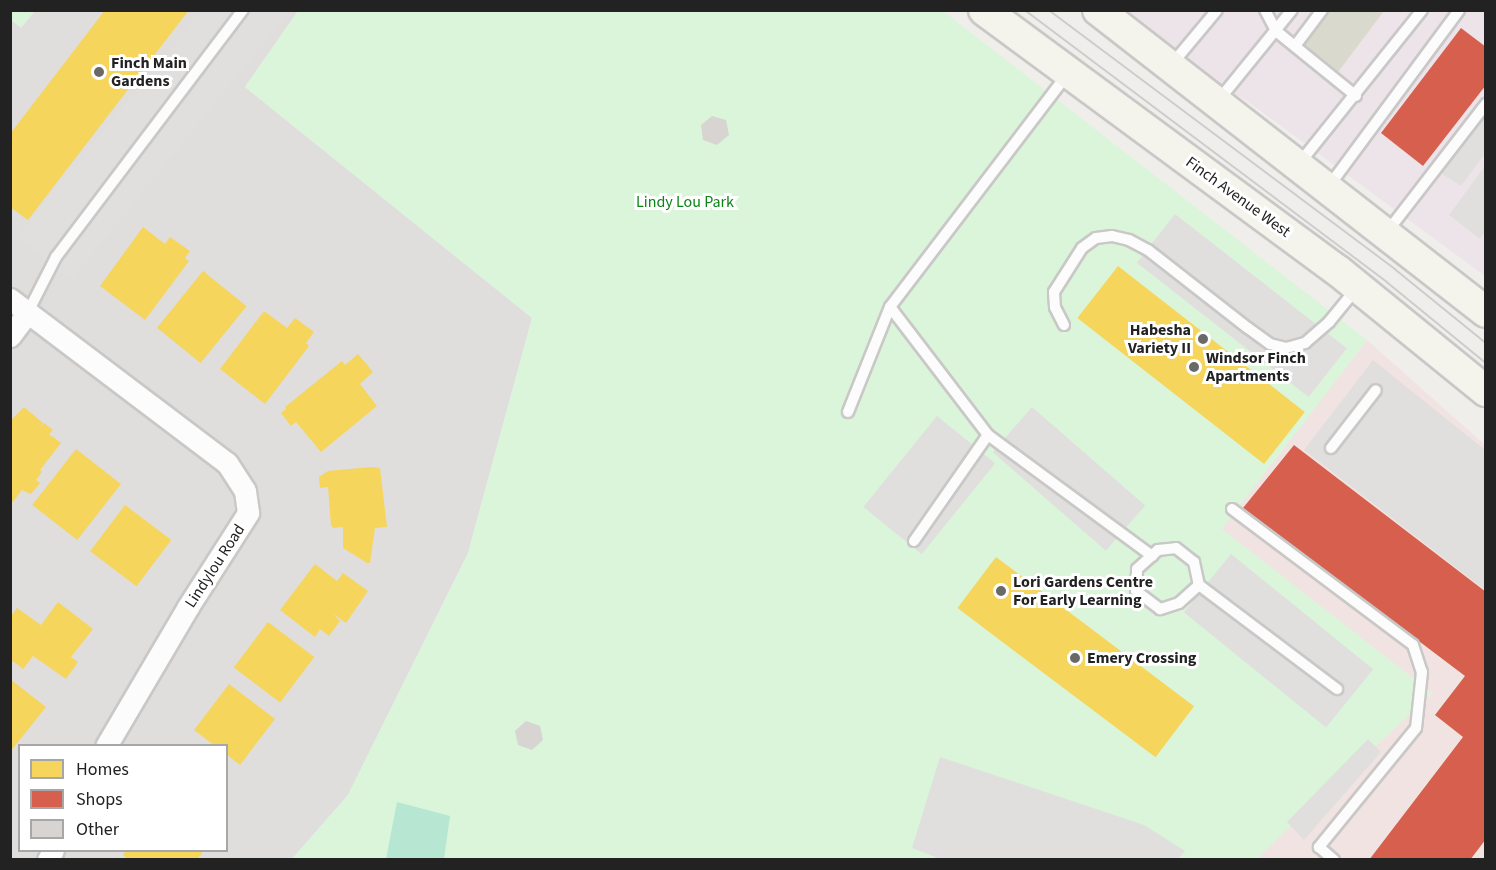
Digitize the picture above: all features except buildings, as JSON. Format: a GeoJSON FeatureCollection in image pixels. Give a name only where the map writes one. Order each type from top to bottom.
{"type":"FeatureCollection","features":[{"type":"Feature","properties":{"kind":"main road","name":"Finch Avenue West"},"geometry":{"type":"LineString","coordinates":[[984,10],[1359,286],[1485,391]]}},
{"type":"Feature","properties":{"kind":"main road"},"geometry":{"type":"LineString","coordinates":[[1110,14],[1170,67],[1485,312]]}},
{"type":"Feature","properties":{"kind":"street","name":"Lindylou Road"},"geometry":{"type":"LineString","coordinates":[[10,299],[227,463],[246,491],[248,513],[188,607],[107,744]]}},
{"type":"Feature","properties":{"kind":"street"},"geometry":{"type":"LineString","coordinates":[[10,336],[28,312]]}},
{"type":"Feature","properties":{"kind":"lane"},"geometry":{"type":"LineString","coordinates":[[28,312],[56,257],[243,10]]}},
{"type":"Feature","properties":{"kind":"lane"},"geometry":{"type":"LineString","coordinates":[[1170,67],[1217,10]]}},
{"type":"Feature","properties":{"kind":"lane"},"geometry":{"type":"LineString","coordinates":[[1265,10],[1276,31],[1356,96]]}},
{"type":"Feature","properties":{"kind":"lane"},"geometry":{"type":"LineString","coordinates":[[1217,104],[1292,10]]}},
{"type":"Feature","properties":{"kind":"lane"},"geometry":{"type":"LineString","coordinates":[[1295,46],[1322,10]]}},
{"type":"Feature","properties":{"kind":"lane"},"geometry":{"type":"LineString","coordinates":[[1297,166],[1356,96],[1422,10]]}},
{"type":"Feature","properties":{"kind":"lane"},"geometry":{"type":"LineString","coordinates":[[1326,189],[1459,10]]}},
{"type":"Feature","properties":{"kind":"lane"},"geometry":{"type":"LineString","coordinates":[[848,412],[890,307],[1049,94],[1068,73]]}},
{"type":"Feature","properties":{"kind":"lane"},"geometry":{"type":"LineString","coordinates":[[1385,235],[1485,104]]}},
{"type":"Feature","properties":{"kind":"lane"},"geometry":{"type":"LineString","coordinates":[[1064,325],[1055,307],[1054,292],[1082,248],[1096,237],[1112,236],[1129,240],[1148,250],[1270,344],[1286,348],[1305,343],[1321,329],[1359,286]]}},
{"type":"Feature","properties":{"kind":"lane"},"geometry":{"type":"LineString","coordinates":[[890,307],[988,435],[1152,556]]}},
{"type":"Feature","properties":{"kind":"lane"},"geometry":{"type":"LineString","coordinates":[[1331,448],[1376,390]]}},
{"type":"Feature","properties":{"kind":"lane"},"geometry":{"type":"LineString","coordinates":[[914,541],[988,435]]}},
{"type":"Feature","properties":{"kind":"lane"},"geometry":{"type":"LineString","coordinates":[[1232,509],[1413,645],[1422,672],[1416,728],[1319,847],[1334,860]]}},
{"type":"Feature","properties":{"kind":"lane"},"geometry":{"type":"LineString","coordinates":[[1198,585],[1179,603],[1160,609],[1136,591],[1137,569],[1158,550],[1176,548],[1194,561],[1198,585],[1337,689]]}},
{"type":"Feature","properties":{"kind":"shaded area"},"geometry":{"type":"Polygon","coordinates":[[[10,11],[298,11],[245,87],[532,318],[468,553],[348,795],[292,859],[11,859],[10,11]]]}},
{"type":"Feature","properties":{"kind":"shaded area"},"geometry":{"type":"Polygon","coordinates":[[[201,11],[290,11],[71,280],[17,237],[201,11]]]}},
{"type":"Feature","properties":{"kind":"shaded area"},"geometry":{"type":"Polygon","coordinates":[[[1113,11],[1485,11],[1485,276],[1244,99],[1179,65],[1113,11]]]}},
{"type":"Feature","properties":{"kind":"shaded area"},"geometry":{"type":"Polygon","coordinates":[[[1328,11],[1384,11],[1335,76],[1299,49],[1328,11]]]}},
{"type":"Feature","properties":{"kind":"shaded area"},"geometry":{"type":"Polygon","coordinates":[[[1485,95],[1485,154],[1461,186],[1431,167],[1485,95]]]}},
{"type":"Feature","properties":{"kind":"shaded area"},"geometry":{"type":"Polygon","coordinates":[[[1485,166],[1485,231],[1480,239],[1449,215],[1485,166]]]}},
{"type":"Feature","properties":{"kind":"shaded area"},"geometry":{"type":"Polygon","coordinates":[[[1175,214],[1347,348],[1309,397],[1137,263],[1175,214]]]}},
{"type":"Feature","properties":{"kind":"shaded area"},"geometry":{"type":"Polygon","coordinates":[[[1367,340],[1485,445],[1485,859],[1256,859],[1432,693],[1221,529],[1367,340]]]}},
{"type":"Feature","properties":{"kind":"shaded area"},"geometry":{"type":"Polygon","coordinates":[[[1373,360],[1485,450],[1485,590],[1304,450],[1373,360]]]}},
{"type":"Feature","properties":{"kind":"shaded area"},"geometry":{"type":"Polygon","coordinates":[[[1032,407],[1145,505],[1106,551],[993,452],[1032,407]]]}},
{"type":"Feature","properties":{"kind":"shaded area"},"geometry":{"type":"Polygon","coordinates":[[[937,416],[995,463],[922,554],[863,507],[937,416]]]}},
{"type":"Feature","properties":{"kind":"shaded area"},"geometry":{"type":"Polygon","coordinates":[[[1231,554],[1373,669],[1326,727],[1184,612],[1231,554]]]}},
{"type":"Feature","properties":{"kind":"shaded area"},"geometry":{"type":"Polygon","coordinates":[[[1368,739],[1381,752],[1304,840],[1287,822],[1368,739]]]}},
{"type":"Feature","properties":{"kind":"shaded area"},"geometry":{"type":"Polygon","coordinates":[[[940,757],[1144,825],[1185,851],[1177,860],[943,860],[912,848],[940,757]]]}},
{"type":"Feature","properties":{"kind":"green space"},"geometry":{"type":"Polygon","coordinates":[[[10,11],[35,11],[21,28],[11,20],[10,11]]]}},
{"type":"Feature","properties":{"kind":"green space","name":"Lindy Lou Park"},"geometry":{"type":"Polygon","coordinates":[[[298,11],[943,11],[1367,340],[1222,529],[1432,693],[1256,859],[292,859],[348,795],[468,553],[532,318],[245,87],[298,11]]]}},
{"type":"Feature","properties":{"kind":"green space"},"geometry":{"type":"Polygon","coordinates":[[[397,802],[450,816],[444,859],[386,859],[397,802]]]}},
{"type":"Feature","properties":{"kind":"tram line"},"geometry":{"type":"LineString","coordinates":[[1025,10],[1387,282],[1486,363]]}},
{"type":"Feature","properties":{"kind":"tram line"},"geometry":{"type":"LineString","coordinates":[[1049,10],[1395,269],[1486,343]]}},
{"type":"Feature","properties":{"kind":"place","name":"Finch Main Gardens"},"geometry":{"type":"Point","coordinates":[99,72]}},
{"type":"Feature","properties":{"kind":"place","name":"Habesha Variety II"},"geometry":{"type":"Point","coordinates":[1203,339]}},
{"type":"Feature","properties":{"kind":"place","name":"Windsor Finch Apartments"},"geometry":{"type":"Point","coordinates":[1194,367]}},
{"type":"Feature","properties":{"kind":"place","name":"Lori Gardens Centre For Early Learning"},"geometry":{"type":"Point","coordinates":[1001,591]}},
{"type":"Feature","properties":{"kind":"place","name":"Emery Crossing"},"geometry":{"type":"Point","coordinates":[1075,658]}}]}
